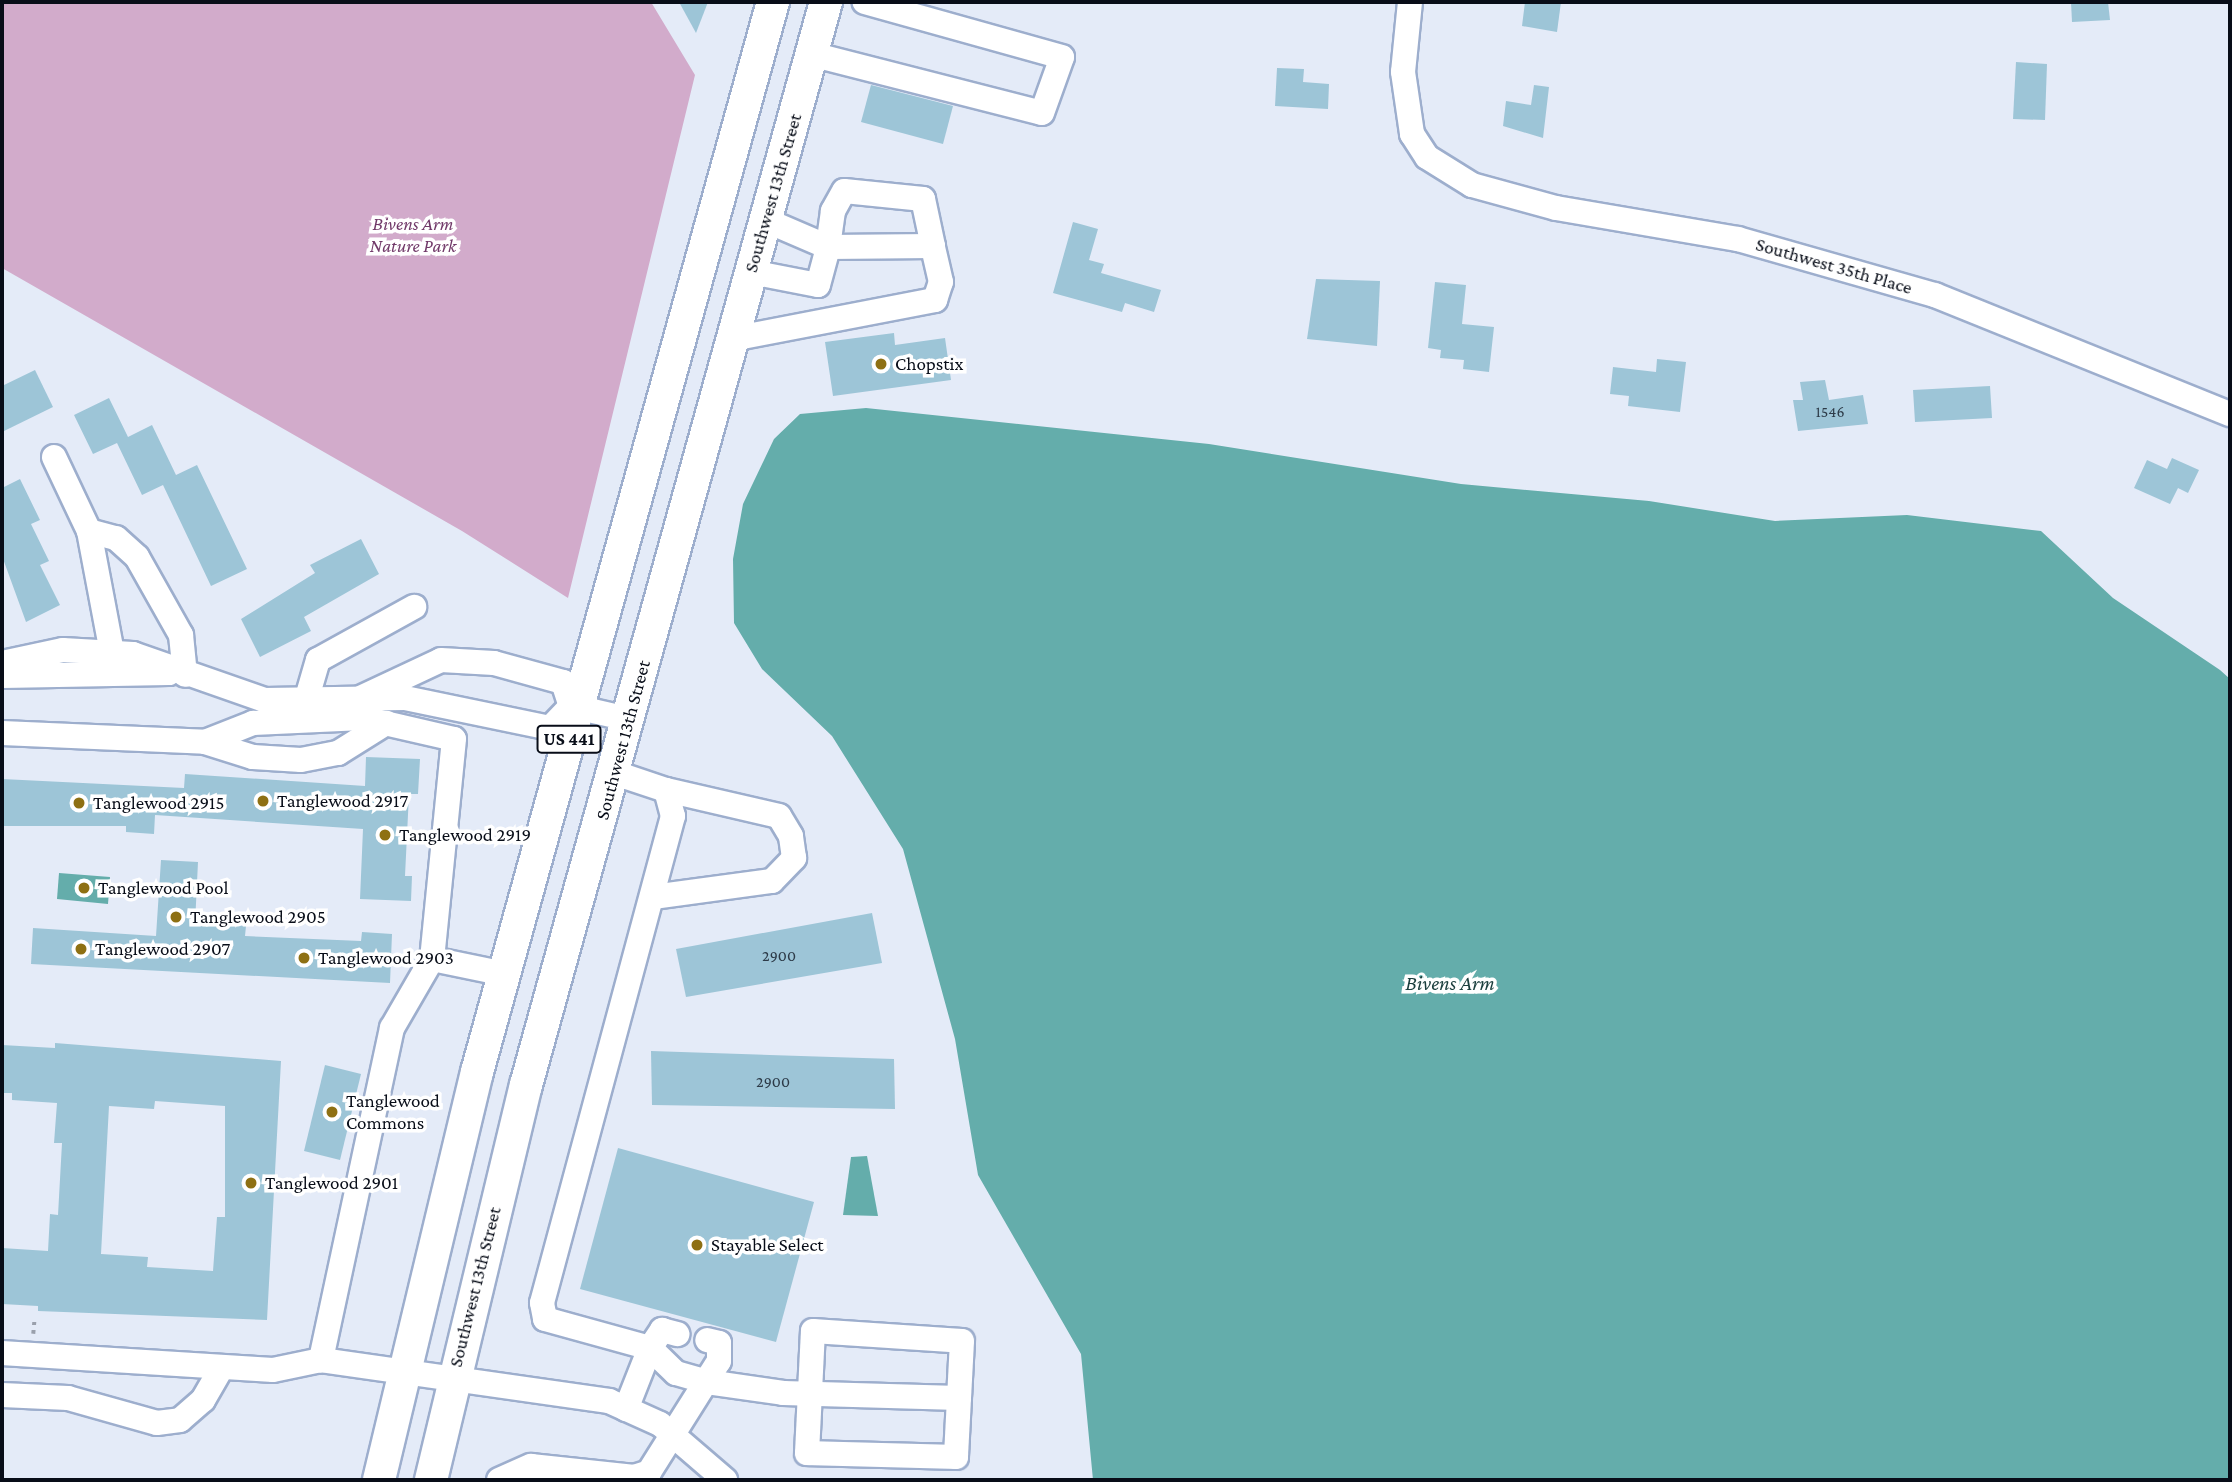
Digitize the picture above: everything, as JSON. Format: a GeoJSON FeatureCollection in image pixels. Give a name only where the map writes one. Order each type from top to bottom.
{"type":"FeatureCollection","features":[{"type":"Feature","properties":{"kind":"main road","name":"US 441"},"geometry":{"type":"LineString","coordinates":[[379,1480],[401,1371],[575,707],[773,2]]}},
{"type":"Feature","properties":{"kind":"main road","name":"Southwest 13th Street"},"geometry":{"type":"LineString","coordinates":[[431,1480],[452,1380],[526,1085],[615,773],[826,2]]}},
{"type":"Feature","properties":{"kind":"street"},"geometry":{"type":"LineString","coordinates":[[811,54],[1042,113],[1062,57],[864,2]]}},
{"type":"Feature","properties":{"kind":"street","name":"Southwest 35th Place"},"geometry":{"type":"LineString","coordinates":[[1409,2],[1403,72],[1412,134],[1427,158],[1472,185],[1556,208],[1738,239],[1936,295],[2230,414]]}},
{"type":"Feature","properties":{"kind":"street"},"geometry":{"type":"LineString","coordinates":[[732,339],[781,334],[809,319],[935,300],[941,282],[923,199],[844,191],[833,211],[828,247],[809,319]]}},
{"type":"Feature","properties":{"kind":"street"},"geometry":{"type":"LineString","coordinates":[[765,219],[828,247],[933,246]]}},
{"type":"Feature","properties":{"kind":"street"},"geometry":{"type":"LineString","coordinates":[[751,272],[818,285]]}},
{"type":"Feature","properties":{"kind":"street"},"geometry":{"type":"LineString","coordinates":[[54,457],[89,531],[112,653]]}},
{"type":"Feature","properties":{"kind":"street"},"geometry":{"type":"LineString","coordinates":[[89,531],[116,538],[137,557],[181,635],[179,674]]}},
{"type":"Feature","properties":{"kind":"street"},"geometry":{"type":"LineString","coordinates":[[306,701],[318,660],[414,607]]}},
{"type":"Feature","properties":{"kind":"street"},"geometry":{"type":"LineString","coordinates":[[2,663],[63,650],[133,654],[179,674],[264,699],[306,701],[405,698],[550,728],[575,707]]}},
{"type":"Feature","properties":{"kind":"street"},"geometry":{"type":"LineString","coordinates":[[358,699],[441,660],[494,663],[563,682],[575,707]]}},
{"type":"Feature","properties":{"kind":"street"},"geometry":{"type":"LineString","coordinates":[[2,676],[179,674]]}},
{"type":"Feature","properties":{"kind":"street"},"geometry":{"type":"LineString","coordinates":[[575,707],[628,719]]}},
{"type":"Feature","properties":{"kind":"street"},"geometry":{"type":"LineString","coordinates":[[205,742],[253,723],[363,718],[454,739],[432,959],[392,1028],[321,1360]]}},
{"type":"Feature","properties":{"kind":"street"},"geometry":{"type":"LineString","coordinates":[[2,733],[205,742],[253,757],[301,760],[338,753],[386,723]]}},
{"type":"Feature","properties":{"kind":"street"},"geometry":{"type":"LineString","coordinates":[[615,773],[666,790],[779,816],[791,836],[794,858],[772,881],[653,897]]}},
{"type":"Feature","properties":{"kind":"street"},"geometry":{"type":"LineString","coordinates":[[666,790],[673,816],[542,1303],[545,1319],[559,1327],[650,1348],[676,1373],[706,1382],[808,1394],[959,1398]]}},
{"type":"Feature","properties":{"kind":"street"},"geometry":{"type":"LineString","coordinates":[[432,959],[505,974]]}},
{"type":"Feature","properties":{"kind":"street"},"geometry":{"type":"LineString","coordinates":[[626,1409],[650,1348],[662,1330],[677,1334]]}},
{"type":"Feature","properties":{"kind":"street"},"geometry":{"type":"LineString","coordinates":[[813,1331],[962,1340],[959,1398],[956,1457],[807,1453],[813,1331]]}},
{"type":"Feature","properties":{"kind":"street"},"geometry":{"type":"LineString","coordinates":[[499,1480],[531,1466],[634,1477],[652,1476],[719,1361],[719,1343],[707,1340]]}},
{"type":"Feature","properties":{"kind":"street"},"geometry":{"type":"LineString","coordinates":[[2,1353],[273,1370],[321,1360],[609,1401],[675,1435],[725,1480]]}},
{"type":"Feature","properties":{"kind":"street"},"geometry":{"type":"LineString","coordinates":[[2,1395],[68,1398],[156,1423],[180,1420],[203,1400],[222,1367]]}},
{"type":"Feature","properties":{"kind":"green space","name":"Bivens Arm Nature Park"},"geometry":{"type":"Polygon","coordinates":[[[2,2],[651,2],[695,75],[568,598],[462,531],[2,268],[2,2]]]}},
{"type":"Feature","properties":{"kind":"water","name":"Bivens Arm"},"geometry":{"type":"Polygon","coordinates":[[[866,408],[1209,444],[1461,484],[1649,501],[1775,521],[1907,515],[2041,531],[2113,598],[2220,670],[2230,679],[2230,1480],[1093,1480],[1081,1354],[978,1175],[955,1039],[903,849],[832,736],[762,669],[734,623],[733,559],[743,504],[774,439],[800,414],[866,408]]]}},
{"type":"Feature","properties":{"kind":"water","name":"Tanglewood Pool"},"geometry":{"type":"Polygon","coordinates":[[[59,873],[110,877],[108,904],[57,899],[59,873]]]}},
{"type":"Feature","properties":{"kind":"water"},"geometry":{"type":"Polygon","coordinates":[[[867,1156],[878,1216],[843,1215],[851,1157],[867,1156]]]}},
{"type":"Feature","properties":{"kind":"building"},"geometry":{"type":"Polygon","coordinates":[[[679,2],[708,2],[696,33],[679,2]]]}},
{"type":"Feature","properties":{"kind":"building"},"geometry":{"type":"Polygon","coordinates":[[[1525,2],[1561,2],[1557,32],[1522,26],[1525,2]]]}},
{"type":"Feature","properties":{"kind":"building"},"geometry":{"type":"Polygon","coordinates":[[[2071,2],[2108,2],[2110,20],[2072,22],[2071,2]]]}},
{"type":"Feature","properties":{"kind":"building"},"geometry":{"type":"Polygon","coordinates":[[[2016,62],[2047,64],[2045,120],[2013,119],[2016,62]]]}},
{"type":"Feature","properties":{"kind":"building"},"geometry":{"type":"Polygon","coordinates":[[[1277,68],[1304,69],[1303,82],[1329,84],[1328,109],[1275,106],[1277,68]]]}},
{"type":"Feature","properties":{"kind":"building"},"geometry":{"type":"Polygon","coordinates":[[[871,85],[953,106],[943,144],[861,122],[871,85]]]}},
{"type":"Feature","properties":{"kind":"building"},"geometry":{"type":"Polygon","coordinates":[[[1534,85],[1549,87],[1543,138],[1503,126],[1506,101],[1531,105],[1534,85]]]}},
{"type":"Feature","properties":{"kind":"building"},"geometry":{"type":"Polygon","coordinates":[[[1073,222],[1098,229],[1089,260],[1104,264],[1101,273],[1161,290],[1154,312],[1125,303],[1122,312],[1053,293],[1073,222]]]}},
{"type":"Feature","properties":{"kind":"building"},"geometry":{"type":"Polygon","coordinates":[[[1316,279],[1380,281],[1377,346],[1307,339],[1316,279]]]}},
{"type":"Feature","properties":{"kind":"building"},"geometry":{"type":"Polygon","coordinates":[[[1435,282],[1466,285],[1462,324],[1494,327],[1489,372],[1463,369],[1464,360],[1440,358],[1441,350],[1428,348],[1435,282]]]}},
{"type":"Feature","properties":{"kind":"building"},"geometry":{"type":"Polygon","coordinates":[[[894,333],[895,345],[945,338],[951,380],[833,396],[825,342],[894,333]]]}},
{"type":"Feature","properties":{"kind":"building"},"geometry":{"type":"Polygon","coordinates":[[[1657,359],[1686,362],[1680,412],[1628,406],[1629,396],[1610,394],[1613,367],[1656,372],[1657,359]]]}},
{"type":"Feature","properties":{"kind":"building"},"geometry":{"type":"Polygon","coordinates":[[[35,370],[53,407],[2,432],[2,386],[35,370]]]}},
{"type":"Feature","properties":{"kind":"building"},"geometry":{"type":"Polygon","coordinates":[[[1825,380],[1829,400],[1863,395],[1868,424],[1798,431],[1793,400],[1803,400],[1800,382],[1825,380]]]}},
{"type":"Feature","properties":{"kind":"building"},"geometry":{"type":"Polygon","coordinates":[[[1990,386],[1992,418],[1915,422],[1913,390],[1990,386]]]}},
{"type":"Feature","properties":{"kind":"building"},"geometry":{"type":"Polygon","coordinates":[[[109,398],[128,437],[152,425],[176,475],[197,465],[247,569],[211,586],[163,485],[142,495],[117,443],[93,454],[74,415],[109,398]]]}},
{"type":"Feature","properties":{"kind":"building"},"geometry":{"type":"Polygon","coordinates":[[[2172,458],[2199,470],[2188,493],[2178,488],[2170,504],[2134,488],[2147,460],[2167,469],[2172,458]]]}},
{"type":"Feature","properties":{"kind":"building"},"geometry":{"type":"Polygon","coordinates":[[[20,479],[40,520],[31,524],[49,561],[40,565],[60,605],[26,622],[2,556],[2,488],[20,479]]]}},
{"type":"Feature","properties":{"kind":"building"},"geometry":{"type":"Polygon","coordinates":[[[361,539],[379,574],[304,617],[311,631],[260,657],[241,619],[315,573],[310,565],[361,539]]]}},
{"type":"Feature","properties":{"kind":"building"},"geometry":{"type":"Polygon","coordinates":[[[366,757],[420,759],[418,794],[409,794],[405,876],[412,876],[411,901],[360,899],[363,829],[155,815],[154,834],[126,832],[126,826],[2,826],[2,779],[184,788],[185,774],[365,786],[366,757]]]}},
{"type":"Feature","properties":{"kind":"building"},"geometry":{"type":"Polygon","coordinates":[[[161,860],[198,862],[195,924],[246,926],[245,936],[361,941],[362,932],[392,934],[390,983],[31,964],[33,928],[156,936],[161,860]]]}},
{"type":"Feature","properties":{"kind":"building"},"geometry":{"type":"Polygon","coordinates":[[[872,913],[882,963],[686,997],[676,949],[872,913]]]}},
{"type":"Feature","properties":{"kind":"building","name":"Tanglewood 2901"},"geometry":{"type":"Polygon","coordinates":[[[55,1043],[281,1061],[267,1320],[38,1311],[38,1306],[2,1304],[2,1248],[48,1251],[50,1214],[58,1215],[62,1143],[54,1143],[57,1103],[12,1100],[12,1093],[2,1093],[2,1045],[55,1048],[55,1043]],[[155,1101],[154,1109],[109,1106],[101,1254],[148,1257],[147,1267],[213,1271],[217,1217],[225,1217],[225,1106],[155,1101]]]}},
{"type":"Feature","properties":{"kind":"building"},"geometry":{"type":"Polygon","coordinates":[[[651,1051],[894,1059],[895,1109],[652,1105],[651,1051]]]}},
{"type":"Feature","properties":{"kind":"building","name":"Tanglewood Commons"},"geometry":{"type":"Polygon","coordinates":[[[325,1065],[361,1074],[340,1160],[304,1151],[325,1065]]]}},
{"type":"Feature","properties":{"kind":"building","name":"Stayable Select"},"geometry":{"type":"Polygon","coordinates":[[[618,1148],[814,1202],[776,1342],[580,1289],[618,1148]]]}},
{"type":"Feature","properties":{"kind":"place","name":"Chopstix"},"geometry":{"type":"Point","coordinates":[881,364]}},
{"type":"Feature","properties":{"kind":"place","name":"Tanglewood 2917"},"geometry":{"type":"Point","coordinates":[263,801]}},
{"type":"Feature","properties":{"kind":"place","name":"Tanglewood 2915"},"geometry":{"type":"Point","coordinates":[79,803]}},
{"type":"Feature","properties":{"kind":"place","name":"Tanglewood 2919"},"geometry":{"type":"Point","coordinates":[385,835]}},
{"type":"Feature","properties":{"kind":"place","name":"Tanglewood Pool"},"geometry":{"type":"Point","coordinates":[84,888]}},
{"type":"Feature","properties":{"kind":"place","name":"Tanglewood 2905"},"geometry":{"type":"Point","coordinates":[176,917]}},
{"type":"Feature","properties":{"kind":"place","name":"Tanglewood 2907"},"geometry":{"type":"Point","coordinates":[81,949]}},
{"type":"Feature","properties":{"kind":"place","name":"Tanglewood 2903"},"geometry":{"type":"Point","coordinates":[304,958]}},
{"type":"Feature","properties":{"kind":"place","name":"Tanglewood Commons"},"geometry":{"type":"Point","coordinates":[332,1112]}},
{"type":"Feature","properties":{"kind":"place","name":"Tanglewood 2901"},"geometry":{"type":"Point","coordinates":[251,1183]}},
{"type":"Feature","properties":{"kind":"place","name":"Stayable Select"},"geometry":{"type":"Point","coordinates":[697,1245]}}]}
